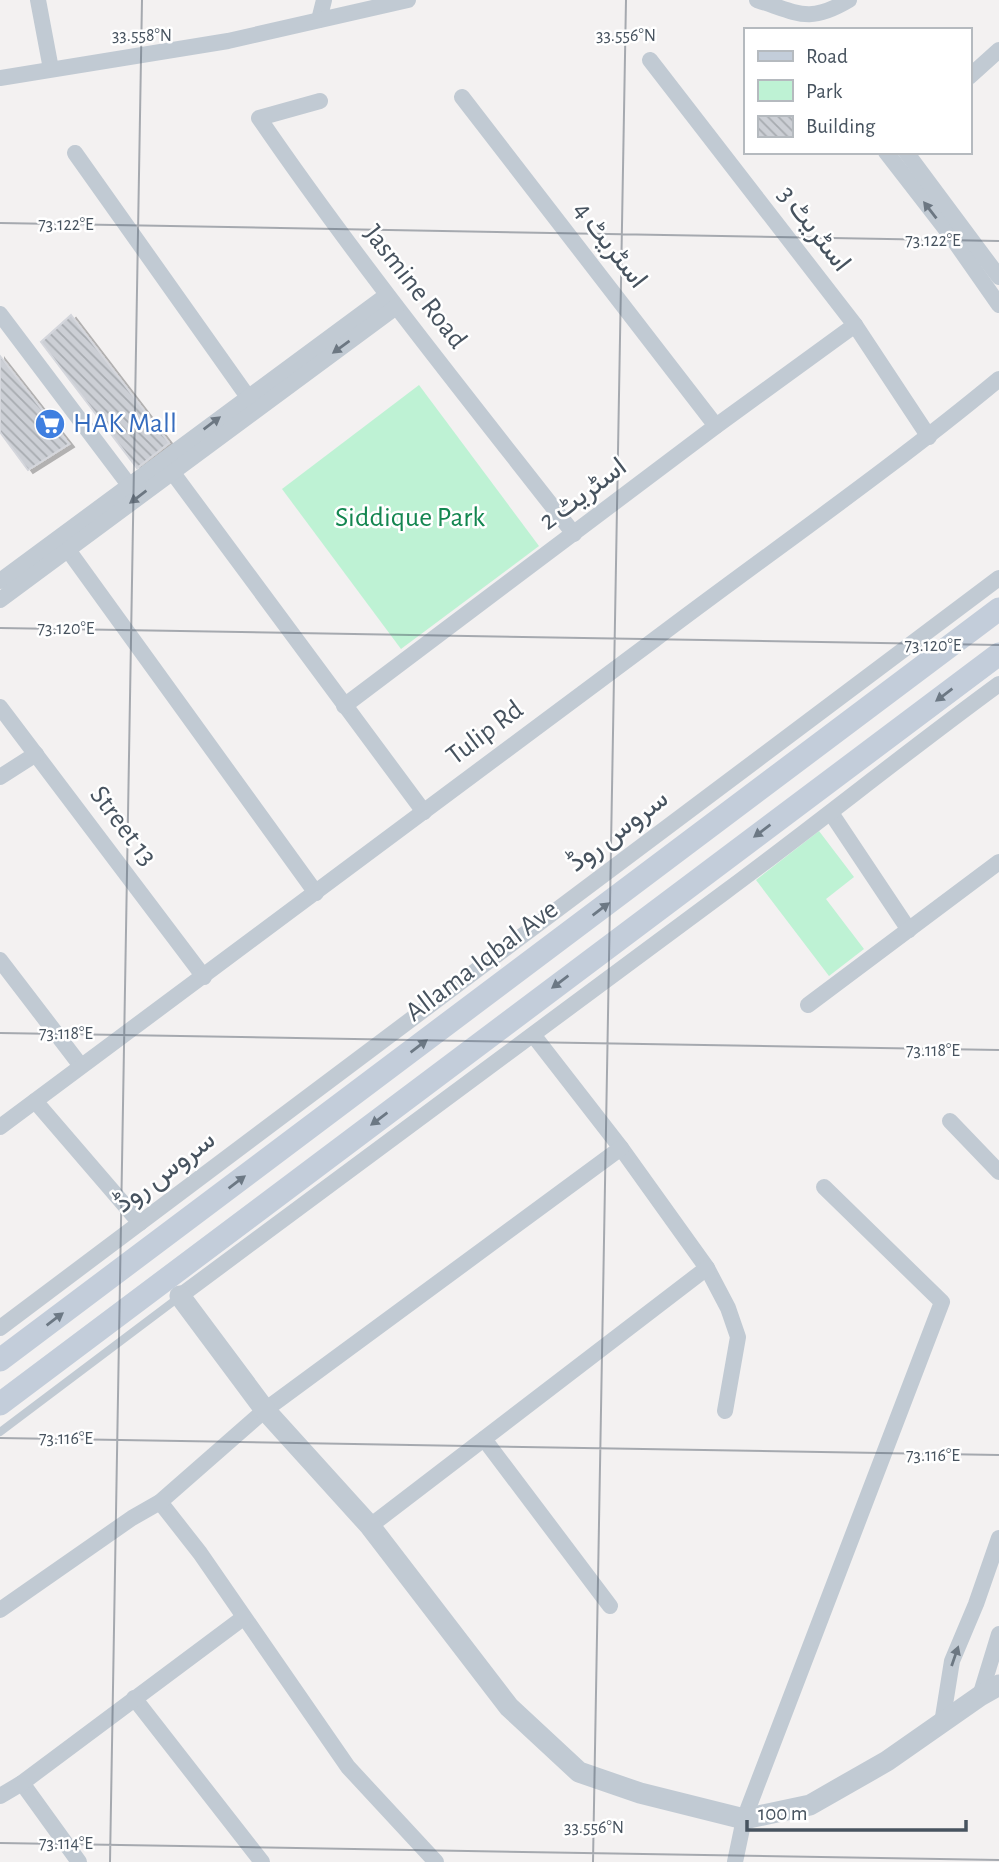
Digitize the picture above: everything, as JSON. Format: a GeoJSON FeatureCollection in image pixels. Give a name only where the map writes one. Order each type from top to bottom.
{"type":"FeatureCollection","features":[{"type":"Feature","properties":{"kind":"main road","name":"Allama Iqbal Ave"},"geometry":{"type":"LineString","coordinates":[[0,1360],[999,609]]}},
{"type":"Feature","properties":{"kind":"main road"},"geometry":{"type":"LineString","coordinates":[[0,1404],[999,654]]}},
{"type":"Feature","properties":{"kind":"street"},"geometry":{"type":"LineString","coordinates":[[38,0],[51,69]]}},
{"type":"Feature","properties":{"kind":"street"},"geometry":{"type":"LineString","coordinates":[[319,20],[324,0]]}},
{"type":"Feature","properties":{"kind":"street"},"geometry":{"type":"LineString","coordinates":[[0,78],[228,41],[408,0]]}},
{"type":"Feature","properties":{"kind":"street"},"geometry":{"type":"LineString","coordinates":[[757,0],[812,22],[849,0]]}},
{"type":"Feature","properties":{"kind":"street"},"geometry":{"type":"LineString","coordinates":[[971,75],[999,50]]}},
{"type":"Feature","properties":{"kind":"street","name":"اسٹریٹ 3"},"geometry":{"type":"LineString","coordinates":[[650,60],[855,325],[929,437]]}},
{"type":"Feature","properties":{"kind":"street","name":"اسٹریٹ 4"},"geometry":{"type":"LineString","coordinates":[[462,97],[716,426]]}},
{"type":"Feature","properties":{"kind":"street","name":"Jasmine Road"},"geometry":{"type":"LineString","coordinates":[[320,101],[258,118],[391,301],[574,534]]}},
{"type":"Feature","properties":{"kind":"street"},"geometry":{"type":"LineString","coordinates":[[75,153],[252,402]]}},
{"type":"Feature","properties":{"kind":"street"},"geometry":{"type":"LineString","coordinates":[[888,154],[948,232],[999,305]]}},
{"type":"Feature","properties":{"kind":"street"},"geometry":{"type":"LineString","coordinates":[[907,154],[999,277]]}},
{"type":"Feature","properties":{"kind":"street"},"geometry":{"type":"LineString","coordinates":[[0,581],[63,543],[391,301]]}},
{"type":"Feature","properties":{"kind":"street"},"geometry":{"type":"LineString","coordinates":[[0,314],[129,485]]}},
{"type":"Feature","properties":{"kind":"street","name":"اسٹریٹ 2"},"geometry":{"type":"LineString","coordinates":[[344,706],[716,426],[855,325]]}},
{"type":"Feature","properties":{"kind":"street","name":"Tulip Rd"},"geometry":{"type":"LineString","coordinates":[[0,1127],[774,549],[929,437],[999,379]]}},
{"type":"Feature","properties":{"kind":"street"},"geometry":{"type":"LineString","coordinates":[[0,600],[129,485],[168,465]]}},
{"type":"Feature","properties":{"kind":"street"},"geometry":{"type":"LineString","coordinates":[[168,465],[424,812]]}},
{"type":"Feature","properties":{"kind":"street"},"geometry":{"type":"LineString","coordinates":[[63,543],[316,893]]}},
{"type":"Feature","properties":{"kind":"street","name":"سروس روڈ"},"geometry":{"type":"LineString","coordinates":[[0,1328],[999,578]]}},
{"type":"Feature","properties":{"kind":"street"},"geometry":{"type":"LineString","coordinates":[[999,684],[534,1036],[180,1296],[265,1410],[370,1526],[509,1707],[579,1772],[640,1793],[744,1819],[810,1805],[887,1761],[999,1685]]}},
{"type":"Feature","properties":{"kind":"street","name":"Street 13"},"geometry":{"type":"LineString","coordinates":[[0,707],[204,977]]}},
{"type":"Feature","properties":{"kind":"street"},"geometry":{"type":"LineString","coordinates":[[0,777],[36,754]]}},
{"type":"Feature","properties":{"kind":"street"},"geometry":{"type":"LineString","coordinates":[[831,813],[909,930]]}},
{"type":"Feature","properties":{"kind":"street"},"geometry":{"type":"LineString","coordinates":[[808,1005],[999,862]]}},
{"type":"Feature","properties":{"kind":"street"},"geometry":{"type":"LineString","coordinates":[[0,960],[81,1066]]}},
{"type":"Feature","properties":{"kind":"street"},"geometry":{"type":"LineString","coordinates":[[534,1036],[621,1148],[707,1268],[728,1308],[738,1337],[725,1411]]}},
{"type":"Feature","properties":{"kind":"street"},"geometry":{"type":"LineString","coordinates":[[35,1101],[140,1223]]}},
{"type":"Feature","properties":{"kind":"street"},"geometry":{"type":"LineString","coordinates":[[950,1121],[999,1172]]}},
{"type":"Feature","properties":{"kind":"street"},"geometry":{"type":"LineString","coordinates":[[0,1610],[132,1518],[160,1502],[265,1410],[621,1148]]}},
{"type":"Feature","properties":{"kind":"street"},"geometry":{"type":"LineString","coordinates":[[735,1862],[744,1819],[942,1302],[824,1187]]}},
{"type":"Feature","properties":{"kind":"street"},"geometry":{"type":"LineString","coordinates":[[370,1526],[707,1268]]}},
{"type":"Feature","properties":{"kind":"street"},"geometry":{"type":"LineString","coordinates":[[484,1439],[610,1606]]}},
{"type":"Feature","properties":{"kind":"street"},"geometry":{"type":"LineString","coordinates":[[160,1502],[200,1553],[348,1768],[436,1862]]}},
{"type":"Feature","properties":{"kind":"street"},"geometry":{"type":"LineString","coordinates":[[942,1723],[952,1661],[999,1538]]}},
{"type":"Feature","properties":{"kind":"street"},"geometry":{"type":"LineString","coordinates":[[0,1796],[22,1783],[243,1618]]}},
{"type":"Feature","properties":{"kind":"street"},"geometry":{"type":"LineString","coordinates":[[980,1696],[999,1634]]}},
{"type":"Feature","properties":{"kind":"street"},"geometry":{"type":"LineString","coordinates":[[134,1698],[262,1862]]}},
{"type":"Feature","properties":{"kind":"street"},"geometry":{"type":"LineString","coordinates":[[22,1783],[79,1862]]}},
{"type":"Feature","properties":{"kind":"lane"},"geometry":{"type":"LineString","coordinates":[[0,1432],[180,1296]]}},
{"type":"Feature","properties":{"kind":"green space","name":"Siddique Park"},"geometry":{"type":"Polygon","coordinates":[[[419,385],[539,546],[401,649],[282,489],[419,385]]]}},
{"type":"Feature","properties":{"kind":"green space"},"geometry":{"type":"Polygon","coordinates":[[[819,831],[854,877],[826,899],[864,949],[829,976],[756,880],[819,831]]]}},
{"type":"Feature","properties":{"kind":"building"},"geometry":{"type":"Polygon","coordinates":[[[71,315],[169,443],[137,468],[41,342],[71,315]]]}},
{"type":"Feature","properties":{"kind":"building"},"geometry":{"type":"Polygon","coordinates":[[[0,356],[69,444],[28,470],[0,432],[0,356]]]}},
{"type":"Feature","properties":{"kind":"place","name":"HAK Mall"},"geometry":{"type":"Point","coordinates":[50,424]}}]}
